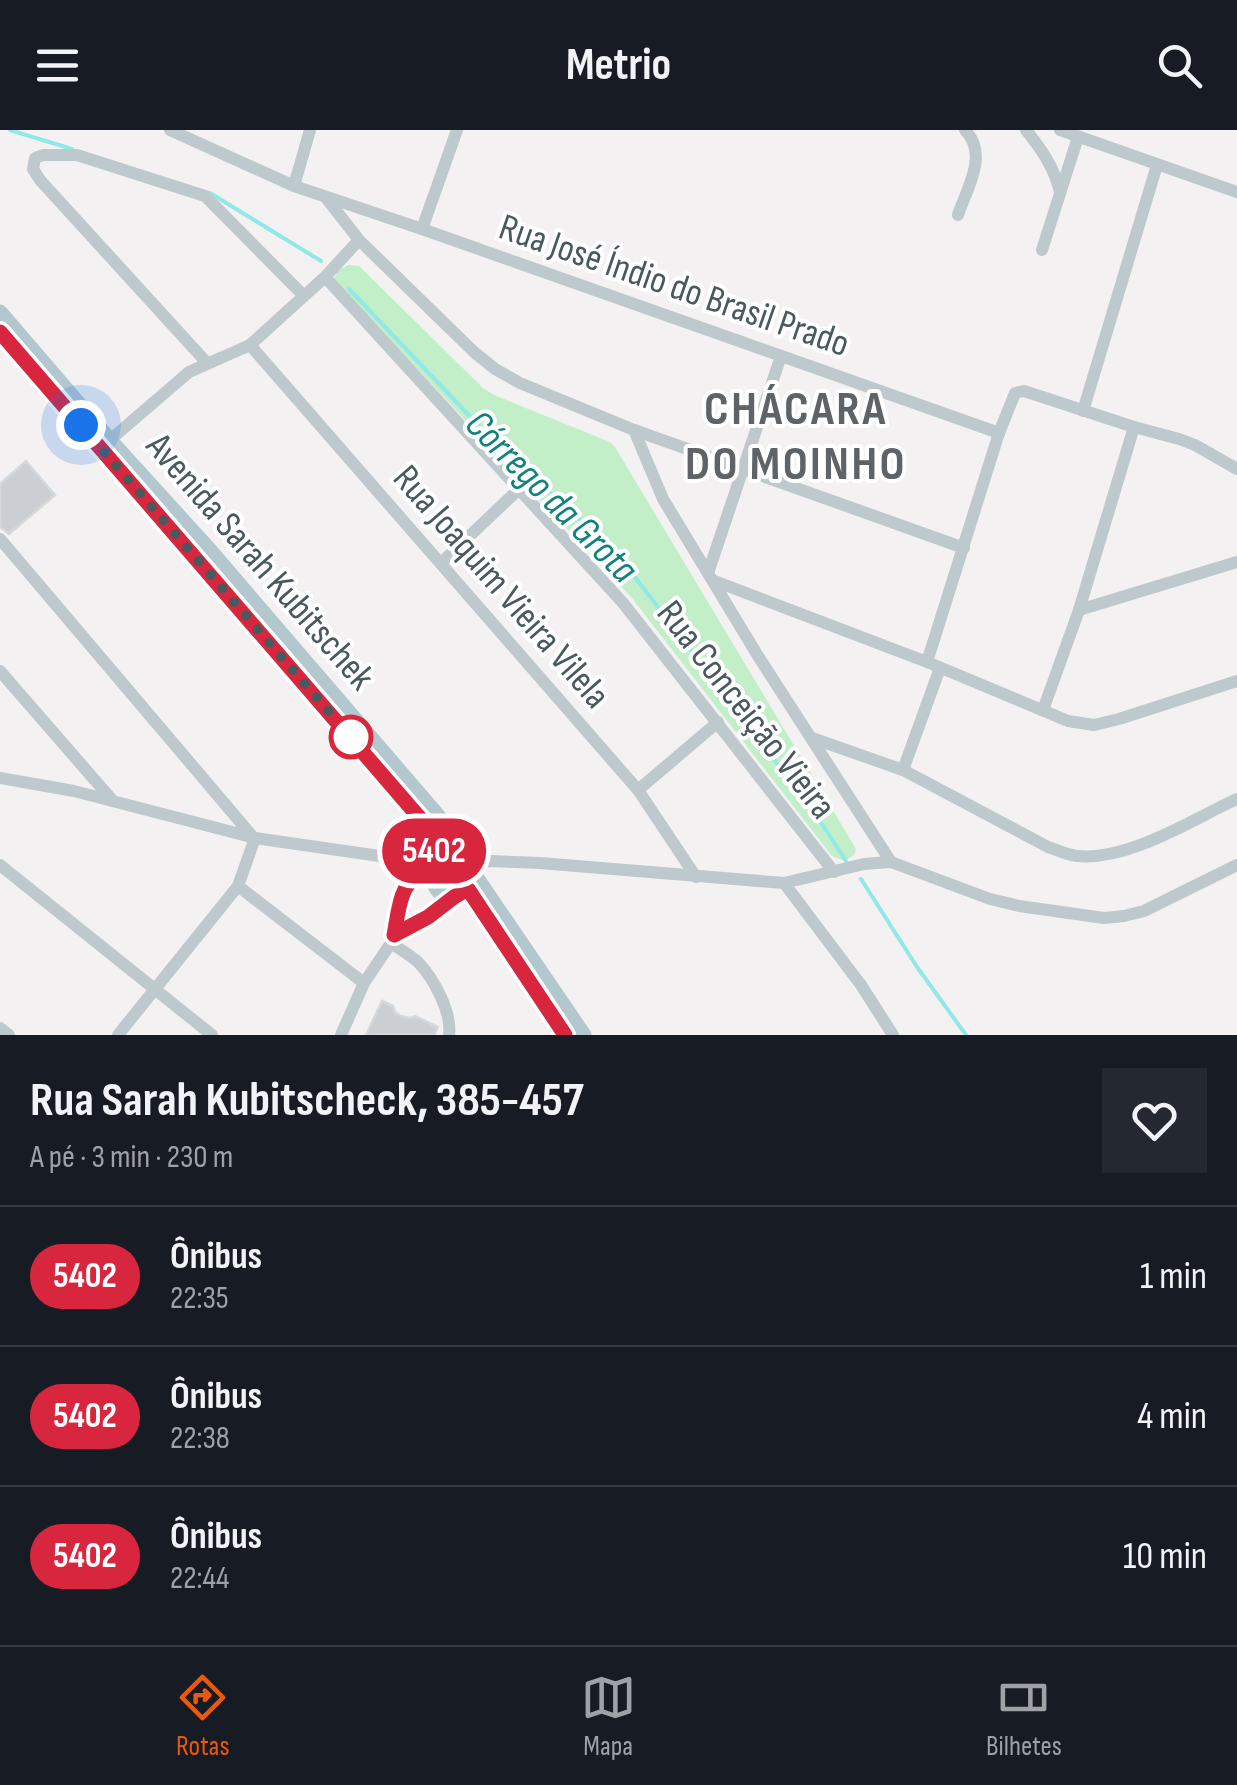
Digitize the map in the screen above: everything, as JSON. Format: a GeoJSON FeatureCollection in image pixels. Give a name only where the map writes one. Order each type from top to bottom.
{"type":"FeatureCollection","features":[{"type":"Feature","properties":{"kind":"main road","name":"Avenida Sarah Kubitschek"},"geometry":{"type":"LineString","coordinates":[[0,312],[452,832],[565,1035]]}},
{"type":"Feature","properties":{"kind":"main road","name":"Avenida Sarah Kubitschek"},"geometry":{"type":"LineString","coordinates":[[0,332],[419,815],[432,839],[432,869]]}},
{"type":"Feature","properties":{"kind":"main road"},"geometry":{"type":"LineString","coordinates":[[448,855],[468,864],[472,880],[461,893],[444,896],[437,891],[432,883],[432,869],[448,855]]}},
{"type":"Feature","properties":{"kind":"main road","name":"Avenida Sarah Kubitschek"},"geometry":{"type":"LineString","coordinates":[[461,893],[519,951],[584,1035]]}},
{"type":"Feature","properties":{"kind":"street","name":"Rua José Índio do Brasil Prado"},"geometry":{"type":"LineString","coordinates":[[170,130],[327,199],[999,433]]}},
{"type":"Feature","properties":{"kind":"street"},"geometry":{"type":"LineString","coordinates":[[294,186],[310,130]]}},
{"type":"Feature","properties":{"kind":"street"},"geometry":{"type":"LineString","coordinates":[[422,229],[457,130]]}},
{"type":"Feature","properties":{"kind":"street"},"geometry":{"type":"LineString","coordinates":[[958,215],[977,158],[976,146],[965,130]]}},
{"type":"Feature","properties":{"kind":"street"},"geometry":{"type":"LineString","coordinates":[[1026,130],[1046,154],[1060,193]]}},
{"type":"Feature","properties":{"kind":"street"},"geometry":{"type":"LineString","coordinates":[[1060,130],[1237,192]]}},
{"type":"Feature","properties":{"kind":"street"},"geometry":{"type":"LineString","coordinates":[[1042,250],[1078,138]]}},
{"type":"Feature","properties":{"kind":"street"},"geometry":{"type":"LineString","coordinates":[[206,363],[40,180],[32,169],[38,156],[77,155],[206,196],[303,295]]}},
{"type":"Feature","properties":{"kind":"street"},"geometry":{"type":"LineString","coordinates":[[1083,411],[1157,165]]}},
{"type":"Feature","properties":{"kind":"street"},"geometry":{"type":"LineString","coordinates":[[327,199],[359,240],[474,352],[520,383],[634,430],[964,548]]}},
{"type":"Feature","properties":{"kind":"street"},"geometry":{"type":"LineString","coordinates":[[110,440],[188,372],[250,345],[325,278],[359,240]]}},
{"type":"Feature","properties":{"kind":"street","name":"Rua Conceição Vieira"},"geometry":{"type":"LineString","coordinates":[[325,278],[623,602],[834,872]]}},
{"type":"Feature","properties":{"kind":"street","name":"Rua Joaquim Vieira Vilela"},"geometry":{"type":"LineString","coordinates":[[250,345],[638,790],[696,877]]}},
{"type":"Feature","properties":{"kind":"street"},"geometry":{"type":"LineString","coordinates":[[710,576],[781,356]]}},
{"type":"Feature","properties":{"kind":"street"},"geometry":{"type":"LineString","coordinates":[[903,770],[964,548],[1012,396],[1019,391],[1195,445],[1237,469]]}},
{"type":"Feature","properties":{"kind":"street"},"geometry":{"type":"LineString","coordinates":[[1043,710],[1134,427]]}},
{"type":"Feature","properties":{"kind":"street"},"geometry":{"type":"LineString","coordinates":[[634,430],[663,499],[758,656],[891,862]]}},
{"type":"Feature","properties":{"kind":"street"},"geometry":{"type":"LineString","coordinates":[[441,563],[520,488]]}},
{"type":"Feature","properties":{"kind":"street"},"geometry":{"type":"LineString","coordinates":[[0,539],[255,838]]}},
{"type":"Feature","properties":{"kind":"street"},"geometry":{"type":"LineString","coordinates":[[1078,610],[1237,562]]}},
{"type":"Feature","properties":{"kind":"street"},"geometry":{"type":"LineString","coordinates":[[710,576],[1068,721],[1094,724],[1237,681]]}},
{"type":"Feature","properties":{"kind":"street"},"geometry":{"type":"LineString","coordinates":[[0,671],[113,801]]}},
{"type":"Feature","properties":{"kind":"street"},"geometry":{"type":"LineString","coordinates":[[638,790],[718,722]]}},
{"type":"Feature","properties":{"kind":"street"},"geometry":{"type":"LineString","coordinates":[[812,738],[903,770],[1072,856],[1107,854],[1138,846],[1237,798]]}},
{"type":"Feature","properties":{"kind":"street"},"geometry":{"type":"LineString","coordinates":[[0,778],[74,791],[255,838],[408,860],[432,869]]}},
{"type":"Feature","properties":{"kind":"street"},"geometry":{"type":"LineString","coordinates":[[118,1035],[238,886],[255,838]]}},
{"type":"Feature","properties":{"kind":"street"},"geometry":{"type":"LineString","coordinates":[[468,864],[490,860],[784,882],[891,862],[990,899],[1104,918],[1144,911],[1237,865]]}},
{"type":"Feature","properties":{"kind":"street"},"geometry":{"type":"LineString","coordinates":[[0,865],[212,1035]]}},
{"type":"Feature","properties":{"kind":"street"},"geometry":{"type":"LineString","coordinates":[[341,1035],[364,983],[393,939],[405,888],[432,869]]}},
{"type":"Feature","properties":{"kind":"street"},"geometry":{"type":"LineString","coordinates":[[784,882],[893,1035]]}},
{"type":"Feature","properties":{"kind":"street"},"geometry":{"type":"LineString","coordinates":[[238,886],[364,983]]}},
{"type":"Feature","properties":{"kind":"street"},"geometry":{"type":"LineString","coordinates":[[393,939],[461,893]]}},
{"type":"Feature","properties":{"kind":"street"},"geometry":{"type":"LineString","coordinates":[[393,939],[430,979],[448,1011],[450,1035]]}},
{"type":"Feature","properties":{"kind":"street"},"geometry":{"type":"LineString","coordinates":[[0,1028],[9,1035]]}},
{"type":"Feature","properties":{"kind":"green space"},"geometry":{"type":"Polygon","coordinates":[[[348,265],[359,266],[483,388],[615,447],[856,849],[854,855],[844,861],[832,856],[632,598],[334,280],[338,270],[348,265]]]}},
{"type":"Feature","properties":{"kind":"building"},"geometry":{"type":"Polygon","coordinates":[[[26,461],[55,495],[9,534],[0,527],[0,484],[26,461]]]}},
{"type":"Feature","properties":{"kind":"building"},"geometry":{"type":"Polygon","coordinates":[[[382,1001],[401,1016],[415,1016],[438,1027],[434,1035],[366,1035],[382,1001]]]}},
{"type":"Feature","properties":{"kind":"waterway"},"geometry":{"type":"LineString","coordinates":[[10,130],[72,149]]}},
{"type":"Feature","properties":{"kind":"waterway"},"geometry":{"type":"LineString","coordinates":[[210,193],[321,261]]}},
{"type":"Feature","properties":{"kind":"waterway","name":"Córrego da Grota"},"geometry":{"type":"LineString","coordinates":[[349,289],[499,447],[615,551],[813,810],[846,861]]}},
{"type":"Feature","properties":{"kind":"waterway"},"geometry":{"type":"LineString","coordinates":[[861,879],[966,1035]]}},
{"type":"Feature","properties":{"kind":"bus line","name":"5402"},"geometry":{"type":"LineString","coordinates":[[0,332],[419,815],[432,839],[434,864],[430,874],[414,878],[405,888],[394,935],[468,889],[565,1035]]}},
{"type":"Feature","properties":{"kind":"district","name":"CHÁCARA DO MOINHO"},"geometry":{"type":"Point","coordinates":[796,436]}},
{"type":"Feature","properties":{"kind":"route"},"geometry":{"type":"LineString","coordinates":[[81,425],[351,737]]}}]}
